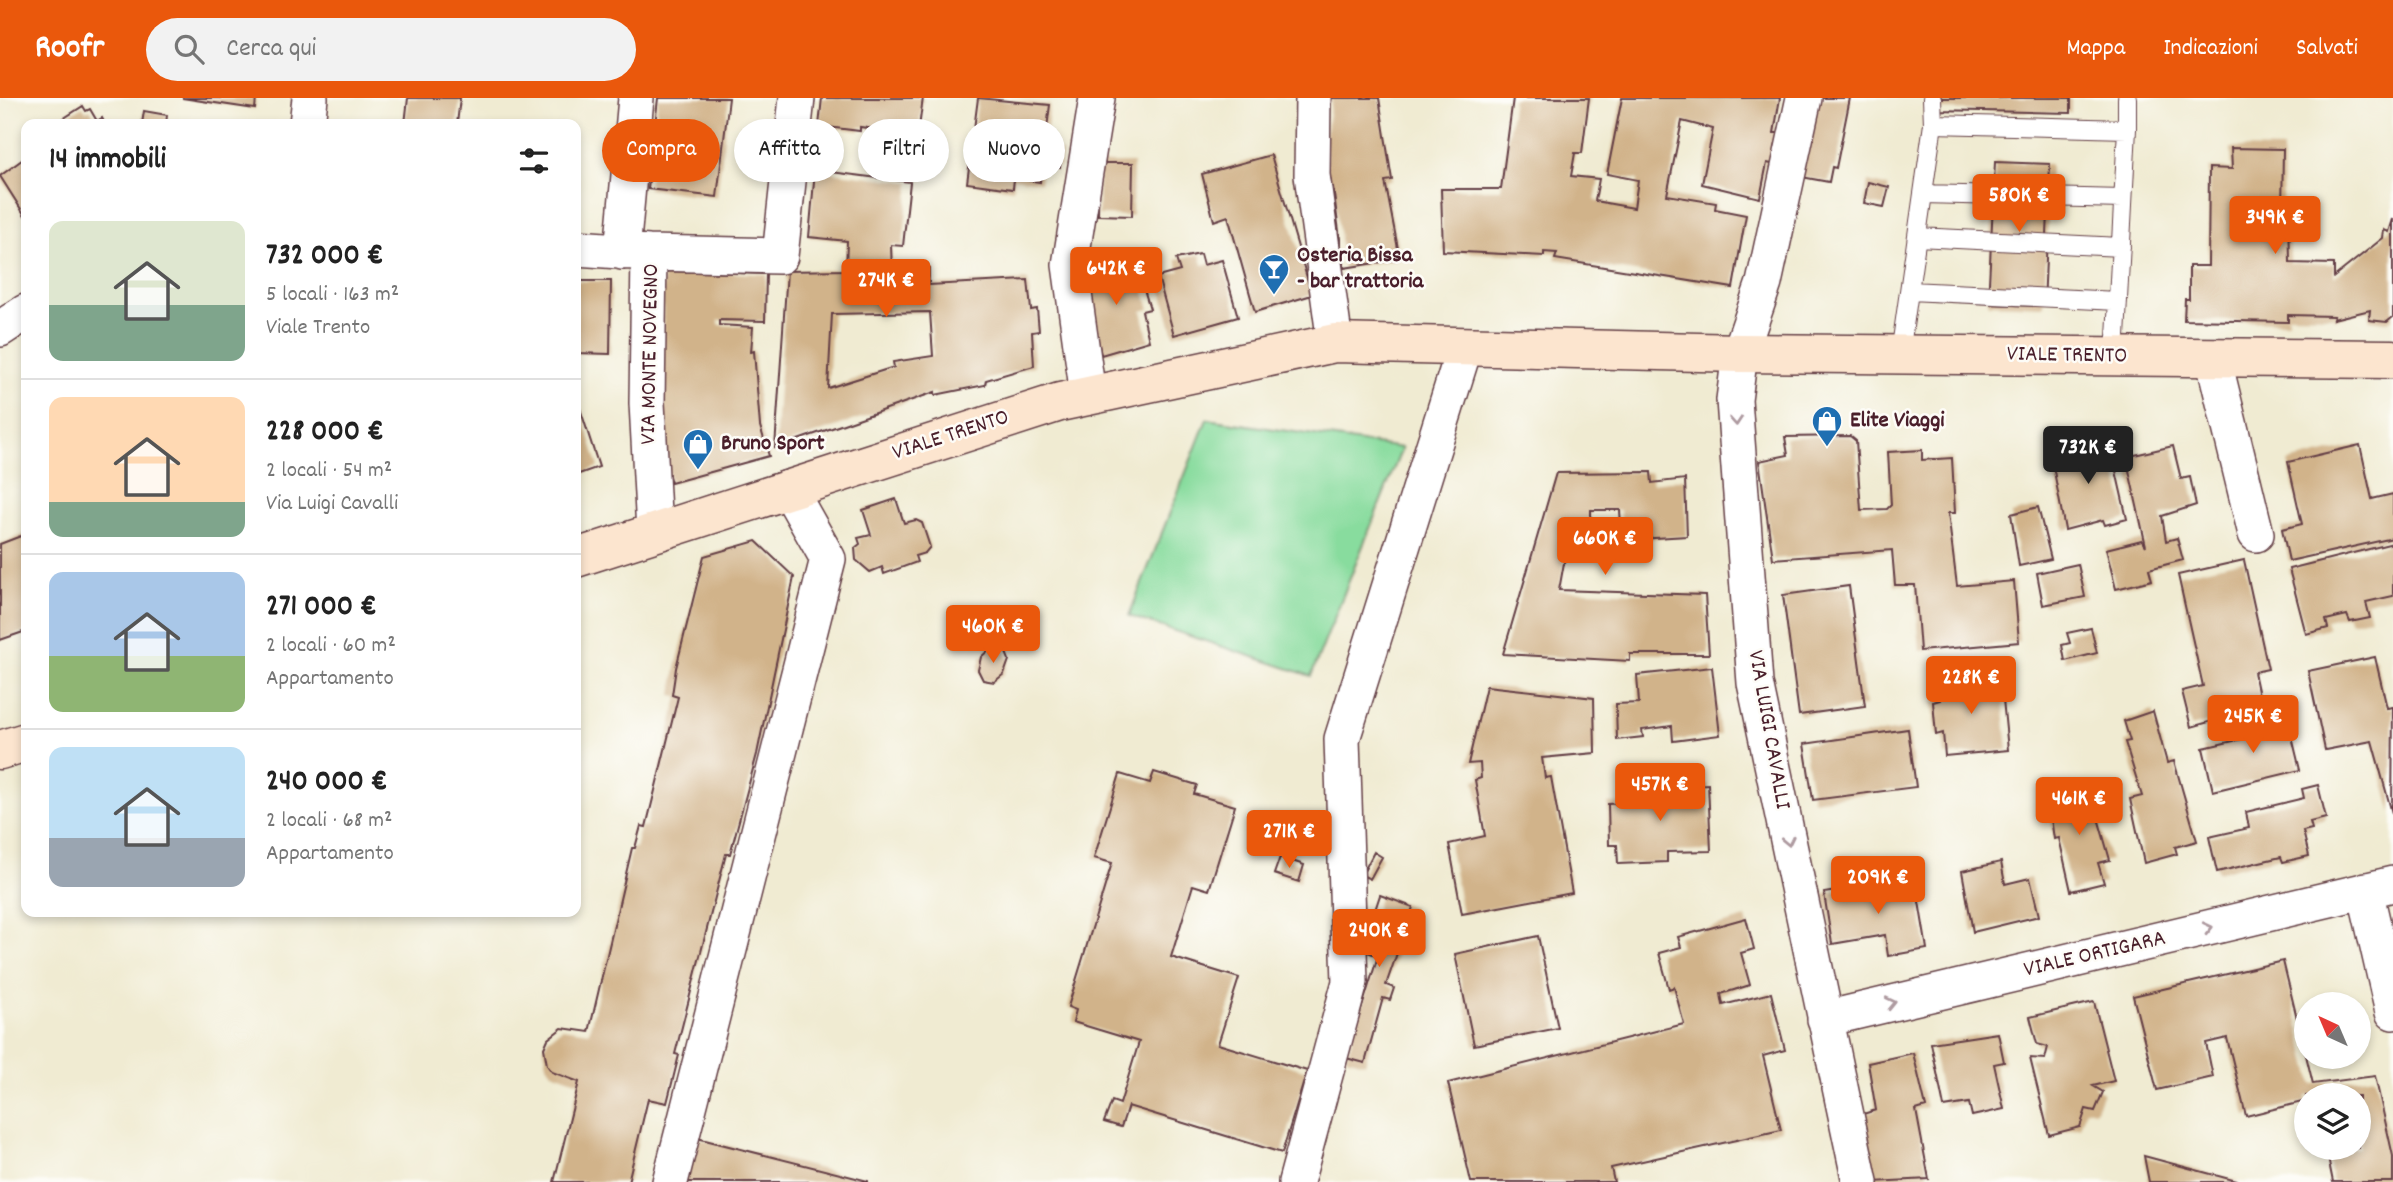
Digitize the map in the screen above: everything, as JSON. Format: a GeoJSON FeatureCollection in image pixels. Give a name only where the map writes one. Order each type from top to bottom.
{"type":"FeatureCollection","features":[{"type":"Feature","properties":{"kind":"main road","name":"VIALE TRENTO"},"geometry":{"type":"LineString","coordinates":[[581,556],[788,488],[1088,395],[1335,343],[1740,354],[2393,359]]}},
{"type":"Feature","properties":{"kind":"main road"},"geometry":{"type":"LineString","coordinates":[[0,750],[21,744]]}},
{"type":"Feature","properties":{"kind":"street"},"geometry":{"type":"LineString","coordinates":[[308,119],[310,98]]}},
{"type":"Feature","properties":{"kind":"street"},"geometry":{"type":"LineString","coordinates":[[581,248],[636,253],[636,98]]}},
{"type":"Feature","properties":{"kind":"street","name":"VIA MONTE NOVEGNO"},"geometry":{"type":"LineString","coordinates":[[654,531],[636,253],[780,256],[797,98]]}},
{"type":"Feature","properties":{"kind":"street"},"geometry":{"type":"LineString","coordinates":[[1088,395],[1070,265],[1097,98]]}},
{"type":"Feature","properties":{"kind":"street"},"geometry":{"type":"LineString","coordinates":[[1313,98],[1312,175],[1335,343]]}},
{"type":"Feature","properties":{"kind":"street"},"geometry":{"type":"LineString","coordinates":[[1740,354],[1763,284],[1804,98]]}},
{"type":"Feature","properties":{"kind":"street"},"geometry":{"type":"LineString","coordinates":[[0,329],[21,315]]}},
{"type":"Feature","properties":{"kind":"street"},"geometry":{"type":"LineString","coordinates":[[1296,1182],[1350,982],[1342,740],[1465,346]]}},
{"type":"Feature","properties":{"kind":"street","name":"VIA LUIGI CAVALLI"},"geometry":{"type":"LineString","coordinates":[[1740,354],[1734,400],[1755,683],[1860,1182]]}},
{"type":"Feature","properties":{"kind":"street"},"geometry":{"type":"LineString","coordinates":[[2213,357],[2256,534]]}},
{"type":"Feature","properties":{"kind":"street"},"geometry":{"type":"LineString","coordinates":[[670,1182],[828,559],[788,488]]}},
{"type":"Feature","properties":{"kind":"street","name":"VIALE ORTIGARA"},"geometry":{"type":"LineString","coordinates":[[1825,1019],[2379,887],[2393,1012]]}},
{"type":"Feature","properties":{"kind":"lane"},"geometry":{"type":"LineString","coordinates":[[1900,354],[1933,124],[1931,98]]}},
{"type":"Feature","properties":{"kind":"lane"},"geometry":{"type":"LineString","coordinates":[[2115,356],[2127,98]]}},
{"type":"Feature","properties":{"kind":"lane"},"geometry":{"type":"LineString","coordinates":[[1933,124],[2127,129]]}},
{"type":"Feature","properties":{"kind":"lane"},"geometry":{"type":"LineString","coordinates":[[1923,194],[2123,199]]}},
{"type":"Feature","properties":{"kind":"lane"},"geometry":{"type":"LineString","coordinates":[[1917,237],[2121,247]]}},
{"type":"Feature","properties":{"kind":"lane"},"geometry":{"type":"LineString","coordinates":[[1909,291],[2118,301]]}},
{"type":"Feature","properties":{"kind":"green space"},"geometry":{"type":"Polygon","coordinates":[[[1207,419],[1402,448],[1311,676],[1129,616],[1207,419]]]}},
{"type":"Feature","properties":{"kind":"building"},"geometry":{"type":"Polygon","coordinates":[[[182,98],[256,98],[255,109],[182,98]]]}},
{"type":"Feature","properties":{"kind":"building"},"geometry":{"type":"Polygon","coordinates":[[[408,98],[460,98],[458,119],[406,119],[408,98]]]}},
{"type":"Feature","properties":{"kind":"building"},"geometry":{"type":"Polygon","coordinates":[[[658,98],[729,98],[720,172],[720,119],[656,119],[658,98]]]}},
{"type":"Feature","properties":{"kind":"building"},"geometry":{"type":"Polygon","coordinates":[[[822,98],[923,98],[920,119],[858,119],[858,131],[844,129],[844,119],[820,119],[822,98]]]}},
{"type":"Feature","properties":{"kind":"building"},"geometry":{"type":"Polygon","coordinates":[[[978,98],[1050,105],[1048,119],[975,119],[978,98]]]}},
{"type":"Feature","properties":{"kind":"building"},"geometry":{"type":"Polygon","coordinates":[[[1332,98],[1379,98],[1392,180],[1385,181],[1400,259],[1344,268],[1333,187],[1328,188],[1325,135],[1332,98]]]}},
{"type":"Feature","properties":{"kind":"building"},"geometry":{"type":"Polygon","coordinates":[[[1513,98],[1589,98],[1582,153],[1575,153],[1571,176],[1599,179],[1595,201],[1634,208],[1638,180],[1607,174],[1622,98],[1780,98],[1774,133],[1782,133],[1776,165],[1767,163],[1760,198],[1702,184],[1713,129],[1682,121],[1667,195],[1716,203],[1715,209],[1746,215],[1733,288],[1555,259],[1557,253],[1544,252],[1544,256],[1443,251],[1441,189],[1501,189],[1513,98]]]}},
{"type":"Feature","properties":{"kind":"building"},"geometry":{"type":"Polygon","coordinates":[[[1811,98],[1850,98],[1836,168],[1832,167],[1829,182],[1796,176],[1811,98]]]}},
{"type":"Feature","properties":{"kind":"building"},"geometry":{"type":"Polygon","coordinates":[[[1937,98],[2071,98],[2071,113],[1936,110],[1937,98]]]}},
{"type":"Feature","properties":{"kind":"building"},"geometry":{"type":"Polygon","coordinates":[[[83,106],[86,111],[90,109],[96,119],[63,119],[83,106]]]}},
{"type":"Feature","properties":{"kind":"building"},"geometry":{"type":"Polygon","coordinates":[[[144,111],[167,115],[167,119],[143,119],[144,111]]]}},
{"type":"Feature","properties":{"kind":"building"},"geometry":{"type":"Polygon","coordinates":[[[2231,148],[2283,149],[2282,213],[2289,213],[2290,263],[2334,264],[2334,277],[2383,238],[2384,230],[2389,232],[2393,219],[2393,317],[2387,322],[2369,320],[2370,310],[2333,319],[2334,316],[2288,315],[2288,322],[2184,320],[2185,299],[2189,299],[2189,266],[2208,266],[2209,168],[2232,169],[2231,148]]]}},
{"type":"Feature","properties":{"kind":"building"},"geometry":{"type":"Polygon","coordinates":[[[1271,155],[1312,295],[1255,312],[1228,216],[1214,221],[1202,174],[1271,155]]]}},
{"type":"Feature","properties":{"kind":"building"},"geometry":{"type":"Polygon","coordinates":[[[21,161],[21,209],[0,176],[21,161]]]}},
{"type":"Feature","properties":{"kind":"building"},"geometry":{"type":"Polygon","coordinates":[[[1995,162],[2050,164],[2044,306],[1988,304],[1995,162]]]}},
{"type":"Feature","properties":{"kind":"building"},"geometry":{"type":"Polygon","coordinates":[[[1099,163],[1133,163],[1132,216],[1098,215],[1099,163]]]}},
{"type":"Feature","properties":{"kind":"building"},"geometry":{"type":"Polygon","coordinates":[[[844,174],[858,175],[858,182],[910,182],[903,246],[891,245],[892,271],[929,267],[929,285],[1028,280],[1031,310],[1037,309],[1039,331],[1032,332],[1034,366],[986,380],[985,385],[935,395],[935,392],[775,448],[787,271],[846,270],[847,241],[809,237],[814,182],[844,182],[844,174]],[[930,312],[832,314],[828,388],[894,367],[893,362],[933,356],[930,312]]]}},
{"type":"Feature","properties":{"kind":"building"},"geometry":{"type":"Polygon","coordinates":[[[649,182],[719,182],[717,197],[648,189],[649,182]]]}},
{"type":"Feature","properties":{"kind":"building"},"geometry":{"type":"Polygon","coordinates":[[[967,182],[1014,182],[1013,189],[967,182]]]}},
{"type":"Feature","properties":{"kind":"building"},"geometry":{"type":"Polygon","coordinates":[[[1868,182],[1889,187],[1884,207],[1864,203],[1868,182]]]}},
{"type":"Feature","properties":{"kind":"building"},"geometry":{"type":"Polygon","coordinates":[[[1113,254],[1120,282],[1140,276],[1150,309],[1142,311],[1149,341],[1101,355],[1088,291],[1089,261],[1113,254]]]}},
{"type":"Feature","properties":{"kind":"building"},"geometry":{"type":"Polygon","coordinates":[[[1200,254],[1203,265],[1222,260],[1238,317],[1174,335],[1158,277],[1180,271],[1176,259],[1200,254]]]}},
{"type":"Feature","properties":{"kind":"building"},"geometry":{"type":"Polygon","coordinates":[[[663,271],[766,274],[765,321],[719,320],[719,325],[753,327],[751,352],[754,351],[760,426],[769,456],[671,483],[663,455],[663,271]]]}},
{"type":"Feature","properties":{"kind":"building"},"geometry":{"type":"Polygon","coordinates":[[[581,281],[611,281],[610,354],[581,353],[581,281]]]}},
{"type":"Feature","properties":{"kind":"building"},"geometry":{"type":"Polygon","coordinates":[[[581,411],[599,467],[581,473],[581,411]]]}},
{"type":"Feature","properties":{"kind":"building"},"geometry":{"type":"Polygon","coordinates":[[[1850,436],[1856,441],[1861,510],[1887,509],[1891,505],[1888,452],[1922,450],[1922,460],[1952,458],[1955,513],[1948,513],[1957,586],[2014,581],[2019,642],[1920,651],[1915,585],[1895,585],[1892,550],[1773,559],[1759,461],[1788,455],[1785,437],[1850,436]]]}},
{"type":"Feature","properties":{"kind":"building"},"geometry":{"type":"Polygon","coordinates":[[[2109,440],[2127,519],[2105,525],[2103,520],[2065,530],[2051,455],[2109,440]]]}},
{"type":"Feature","properties":{"kind":"building"},"geometry":{"type":"Polygon","coordinates":[[[2360,445],[2372,499],[2393,494],[2393,538],[2289,561],[2282,529],[2302,524],[2288,462],[2360,445]]]}},
{"type":"Feature","properties":{"kind":"building"},"geometry":{"type":"Polygon","coordinates":[[[2173,446],[2181,479],[2190,477],[2196,505],[2162,516],[2166,541],[2177,538],[2183,560],[2149,569],[2152,580],[2116,589],[2106,549],[2142,540],[2146,546],[2126,457],[2173,446]]]}},
{"type":"Feature","properties":{"kind":"building"},"geometry":{"type":"Polygon","coordinates":[[[1651,472],[1652,483],[1685,479],[1687,536],[1622,540],[1620,510],[1591,510],[1591,529],[1584,528],[1584,541],[1568,541],[1559,590],[1705,595],[1709,654],[1630,654],[1630,661],[1503,654],[1556,473],[1651,472]]]}},
{"type":"Feature","properties":{"kind":"building"},"geometry":{"type":"Polygon","coordinates":[[[896,499],[904,523],[916,520],[922,523],[930,547],[925,553],[915,556],[917,562],[884,574],[882,567],[870,572],[856,560],[855,548],[860,544],[858,538],[871,535],[863,510],[896,499]]]}},
{"type":"Feature","properties":{"kind":"building"},"geometry":{"type":"Polygon","coordinates":[[[2038,507],[2051,559],[2019,566],[2011,514],[2038,507]]]}},
{"type":"Feature","properties":{"kind":"building"},"geometry":{"type":"Polygon","coordinates":[[[21,536],[21,633],[0,640],[0,544],[21,536]]]}},
{"type":"Feature","properties":{"kind":"building"},"geometry":{"type":"Polygon","coordinates":[[[756,541],[794,577],[757,754],[730,854],[726,854],[675,1054],[679,1055],[667,1103],[648,1099],[628,1182],[554,1182],[579,1082],[552,1072],[547,1065],[544,1048],[548,1039],[562,1028],[589,1032],[632,848],[635,848],[641,826],[646,827],[678,697],[672,695],[676,668],[704,556],[756,541]]]}},
{"type":"Feature","properties":{"kind":"building"},"geometry":{"type":"Polygon","coordinates":[[[2393,543],[2393,596],[2366,602],[2370,618],[2350,622],[2347,615],[2326,620],[2328,628],[2306,634],[2289,569],[2393,543]]]}},
{"type":"Feature","properties":{"kind":"building"},"geometry":{"type":"Polygon","coordinates":[[[2244,560],[2268,669],[2254,672],[2260,700],[2237,704],[2238,714],[2191,727],[2182,691],[2203,686],[2178,575],[2244,560]]]}},
{"type":"Feature","properties":{"kind":"building"},"geometry":{"type":"Polygon","coordinates":[[[2078,564],[2085,597],[2043,605],[2037,573],[2078,564]]]}},
{"type":"Feature","properties":{"kind":"building"},"geometry":{"type":"Polygon","coordinates":[[[1849,586],[1865,706],[1799,715],[1783,595],[1849,586]]]}},
{"type":"Feature","properties":{"kind":"building"},"geometry":{"type":"Polygon","coordinates":[[[2091,628],[2097,653],[2065,661],[2062,645],[2070,643],[2067,633],[2091,628]]]}},
{"type":"Feature","properties":{"kind":"building"},"geometry":{"type":"Polygon","coordinates":[[[991,648],[1005,650],[1009,660],[1004,674],[994,682],[983,680],[978,670],[981,657],[991,648]]]}},
{"type":"Feature","properties":{"kind":"building"},"geometry":{"type":"Polygon","coordinates":[[[2375,657],[2387,708],[2393,707],[2392,813],[2372,741],[2325,750],[2308,671],[2375,657]]]}},
{"type":"Feature","properties":{"kind":"building"},"geometry":{"type":"Polygon","coordinates":[[[1712,667],[1720,735],[1673,741],[1672,726],[1642,730],[1643,737],[1617,740],[1616,704],[1639,703],[1637,675],[1712,667]]]}},
{"type":"Feature","properties":{"kind":"building"},"geometry":{"type":"Polygon","coordinates":[[[1992,674],[1992,680],[2001,679],[2008,750],[1945,756],[1943,733],[1936,735],[1933,702],[1940,700],[1938,682],[1992,674]]]}},
{"type":"Feature","properties":{"kind":"building"},"geometry":{"type":"Polygon","coordinates":[[[1486,686],[1594,698],[1595,753],[1542,758],[1545,778],[1551,777],[1572,893],[1462,914],[1449,844],[1485,836],[1475,780],[1481,778],[1480,763],[1468,764],[1486,686]]]}},
{"type":"Feature","properties":{"kind":"building"},"geometry":{"type":"Polygon","coordinates":[[[2153,711],[2167,763],[2174,761],[2197,841],[2175,847],[2177,854],[2144,863],[2130,799],[2142,796],[2125,742],[2130,741],[2124,721],[2153,711]]]}},
{"type":"Feature","properties":{"kind":"building"},"geometry":{"type":"Polygon","coordinates":[[[2287,716],[2300,770],[2213,791],[2203,748],[2242,739],[2239,727],[2287,716]]]}},
{"type":"Feature","properties":{"kind":"building"},"geometry":{"type":"Polygon","coordinates":[[[1908,729],[1916,787],[1813,800],[1804,744],[1908,729]]]}},
{"type":"Feature","properties":{"kind":"building"},"geometry":{"type":"Polygon","coordinates":[[[1154,772],[1197,785],[1194,794],[1235,806],[1209,890],[1193,885],[1171,957],[1239,978],[1218,1044],[1307,1071],[1282,1153],[1128,1106],[1121,1127],[1104,1122],[1112,1101],[1120,1104],[1139,1042],[1073,1022],[1076,1010],[1068,1007],[1112,863],[1094,858],[1120,774],[1150,783],[1154,772]]]}},
{"type":"Feature","properties":{"kind":"building"},"geometry":{"type":"Polygon","coordinates":[[[1708,784],[1711,851],[1667,852],[1667,862],[1618,864],[1617,845],[1609,845],[1608,804],[1627,803],[1626,789],[1708,784]]]}},
{"type":"Feature","properties":{"kind":"building"},"geometry":{"type":"Polygon","coordinates":[[[2318,785],[2326,818],[2310,822],[2312,829],[2303,831],[2309,856],[2283,862],[2281,857],[2217,872],[2209,837],[2249,828],[2246,812],[2304,798],[2302,789],[2318,785]]]}},
{"type":"Feature","properties":{"kind":"building"},"geometry":{"type":"Polygon","coordinates":[[[2088,787],[2090,805],[2094,804],[2110,860],[2098,863],[2104,883],[2071,891],[2059,838],[2054,839],[2048,797],[2088,787]]]}},
{"type":"Feature","properties":{"kind":"building"},"geometry":{"type":"Polygon","coordinates":[[[1374,852],[1382,857],[1370,879],[1362,875],[1374,852]]]}},
{"type":"Feature","properties":{"kind":"building"},"geometry":{"type":"Polygon","coordinates":[[[1280,857],[1304,865],[1299,882],[1274,874],[1280,857]]]}},
{"type":"Feature","properties":{"kind":"building"},"geometry":{"type":"Polygon","coordinates":[[[2001,862],[2005,884],[2030,878],[2039,916],[1973,932],[1962,871],[2001,862]]]}},
{"type":"Feature","properties":{"kind":"building"},"geometry":{"type":"Polygon","coordinates":[[[1915,878],[1927,949],[1888,956],[1885,935],[1832,944],[1824,893],[1915,878]]]}},
{"type":"Feature","properties":{"kind":"building"},"geometry":{"type":"Polygon","coordinates":[[[1380,895],[1413,907],[1386,985],[1394,988],[1390,1000],[1383,998],[1365,1063],[1346,1058],[1378,956],[1362,950],[1380,895]]]}},
{"type":"Feature","properties":{"kind":"building"},"geometry":{"type":"Polygon","coordinates":[[[1746,918],[1754,949],[1741,953],[1750,985],[1721,994],[1723,1005],[1771,993],[1785,1050],[1763,1056],[1781,1130],[1611,1168],[1614,1182],[1471,1182],[1448,1083],[1684,1024],[1674,987],[1669,989],[1659,953],[1681,947],[1678,937],[1746,918]]]}},
{"type":"Feature","properties":{"kind":"building"},"geometry":{"type":"Polygon","coordinates":[[[1538,936],[1558,1028],[1474,1045],[1455,954],[1538,936]]]}},
{"type":"Feature","properties":{"kind":"building"},"geometry":{"type":"Polygon","coordinates":[[[2283,961],[2294,1006],[2294,1069],[2309,1069],[2313,1083],[2294,1083],[2294,1104],[2246,1116],[2227,1038],[2206,1043],[2213,1077],[2157,1090],[2133,996],[2283,961]]]}},
{"type":"Feature","properties":{"kind":"building"},"geometry":{"type":"Polygon","coordinates":[[[2094,1002],[2114,1081],[2093,1086],[2103,1092],[2095,1111],[2086,1109],[2080,1127],[2049,1135],[2030,1058],[2045,1059],[2048,1047],[2037,1044],[2030,1017],[2094,1002]]]}},
{"type":"Feature","properties":{"kind":"building"},"geometry":{"type":"Polygon","coordinates":[[[1998,1033],[2004,1062],[1994,1064],[2004,1109],[1972,1116],[1969,1103],[1944,1107],[1931,1043],[1998,1033]]]}},
{"type":"Feature","properties":{"kind":"building"},"geometry":{"type":"Polygon","coordinates":[[[1913,1053],[1926,1107],[1916,1110],[1929,1179],[1873,1182],[1860,1115],[1876,1110],[1868,1063],[1913,1053]]]}},
{"type":"Feature","properties":{"kind":"building"},"geometry":{"type":"Polygon","coordinates":[[[2375,1076],[2393,1156],[2393,1182],[2333,1182],[2328,1160],[2371,1160],[2371,1083],[2321,1083],[2375,1076]]]}},
{"type":"Feature","properties":{"kind":"building"},"geometry":{"type":"Polygon","coordinates":[[[697,1138],[868,1181],[868,1182],[672,1182],[697,1138]]]}},
{"type":"Feature","properties":{"kind":"building"},"geometry":{"type":"Polygon","coordinates":[[[2144,1156],[2237,1181],[2237,1182],[2149,1182],[2144,1156]]]}},
{"type":"Feature","properties":{"kind":"place","name":"Osteria Bissa - bar trattoria"},"geometry":{"type":"Point","coordinates":[1274,296]}},
{"type":"Feature","properties":{"kind":"place","name":"Elite Viaggi"},"geometry":{"type":"Point","coordinates":[1827,448]}},
{"type":"Feature","properties":{"kind":"place","name":"Bruno Sport"},"geometry":{"type":"Point","coordinates":[698,471]}}]}
